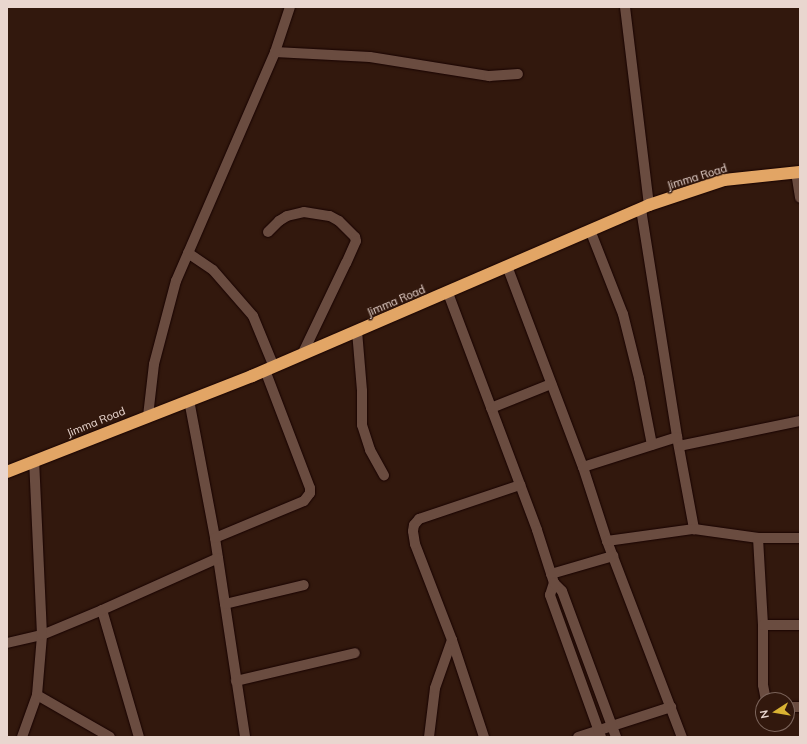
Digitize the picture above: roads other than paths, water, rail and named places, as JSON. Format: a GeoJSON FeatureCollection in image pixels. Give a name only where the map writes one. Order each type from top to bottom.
{"type":"FeatureCollection","features":[{"type":"Feature","properties":{"kind":"highway","name":"Jimma Road"},"geometry":{"type":"LineString","coordinates":[[7,472],[302,355],[645,207],[724,180],[798,172]]}},
{"type":"Feature","properties":{"kind":"street"},"geometry":{"type":"LineString","coordinates":[[148,416],[154,364],[176,281],[274,52],[290,7]]}},
{"type":"Feature","properties":{"kind":"street"},"geometry":{"type":"LineString","coordinates":[[625,7],[645,207],[678,441],[694,529]]}},
{"type":"Feature","properties":{"kind":"street"},"geometry":{"type":"LineString","coordinates":[[274,52],[370,57],[489,76],[518,74]]}},
{"type":"Feature","properties":{"kind":"street"},"geometry":{"type":"LineString","coordinates":[[798,172],[800,198]]}},
{"type":"Feature","properties":{"kind":"street"},"geometry":{"type":"LineString","coordinates":[[268,232],[279,221],[287,216],[304,212],[330,216],[339,221],[355,237],[356,241],[302,355]]}},
{"type":"Feature","properties":{"kind":"street"},"geometry":{"type":"LineString","coordinates":[[590,230],[623,314],[639,378],[652,444]]}},
{"type":"Feature","properties":{"kind":"street"},"geometry":{"type":"LineString","coordinates":[[188,253],[213,270],[253,316],[310,488],[310,493],[304,501],[215,538]]}},
{"type":"Feature","properties":{"kind":"street"},"geometry":{"type":"LineString","coordinates":[[507,266],[582,467],[612,556],[682,737]]}},
{"type":"Feature","properties":{"kind":"street"},"geometry":{"type":"LineString","coordinates":[[448,293],[520,485],[552,579],[562,591],[616,737]]}},
{"type":"Feature","properties":{"kind":"street"},"geometry":{"type":"LineString","coordinates":[[357,331],[362,391],[362,425],[370,450],[384,475]]}},
{"type":"Feature","properties":{"kind":"street"},"geometry":{"type":"LineString","coordinates":[[491,408],[551,384]]}},
{"type":"Feature","properties":{"kind":"street"},"geometry":{"type":"LineString","coordinates":[[189,400],[215,538],[245,737]]}},
{"type":"Feature","properties":{"kind":"street"},"geometry":{"type":"LineString","coordinates":[[582,467],[652,444],[800,421]]}},
{"type":"Feature","properties":{"kind":"street"},"geometry":{"type":"LineString","coordinates":[[22,737],[37,695],[42,635],[34,461]]}},
{"type":"Feature","properties":{"kind":"street"},"geometry":{"type":"LineString","coordinates":[[484,737],[452,640],[416,544],[413,531],[414,525],[419,519],[520,485]]}},
{"type":"Feature","properties":{"kind":"street"},"geometry":{"type":"LineString","coordinates":[[607,541],[694,529],[758,538],[800,538]]}},
{"type":"Feature","properties":{"kind":"street"},"geometry":{"type":"LineString","coordinates":[[758,538],[763,625],[763,685],[764,692]]}},
{"type":"Feature","properties":{"kind":"street"},"geometry":{"type":"LineString","coordinates":[[552,579],[612,556]]}},
{"type":"Feature","properties":{"kind":"street"},"geometry":{"type":"LineString","coordinates":[[7,643],[42,635],[218,558]]}},
{"type":"Feature","properties":{"kind":"street"},"geometry":{"type":"LineString","coordinates":[[552,579],[550,595],[600,733]]}},
{"type":"Feature","properties":{"kind":"street"},"geometry":{"type":"LineString","coordinates":[[225,604],[304,585]]}},
{"type":"Feature","properties":{"kind":"street"},"geometry":{"type":"LineString","coordinates":[[102,610],[139,737]]}},
{"type":"Feature","properties":{"kind":"street"},"geometry":{"type":"LineString","coordinates":[[763,625],[800,625]]}},
{"type":"Feature","properties":{"kind":"street"},"geometry":{"type":"LineString","coordinates":[[429,737],[435,688],[452,640]]}},
{"type":"Feature","properties":{"kind":"street"},"geometry":{"type":"LineString","coordinates":[[236,682],[355,653]]}},
{"type":"Feature","properties":{"kind":"street"},"geometry":{"type":"LineString","coordinates":[[37,695],[110,737]]}},
{"type":"Feature","properties":{"kind":"street"},"geometry":{"type":"LineString","coordinates":[[578,737],[600,733],[612,724],[671,706]]}}]}
